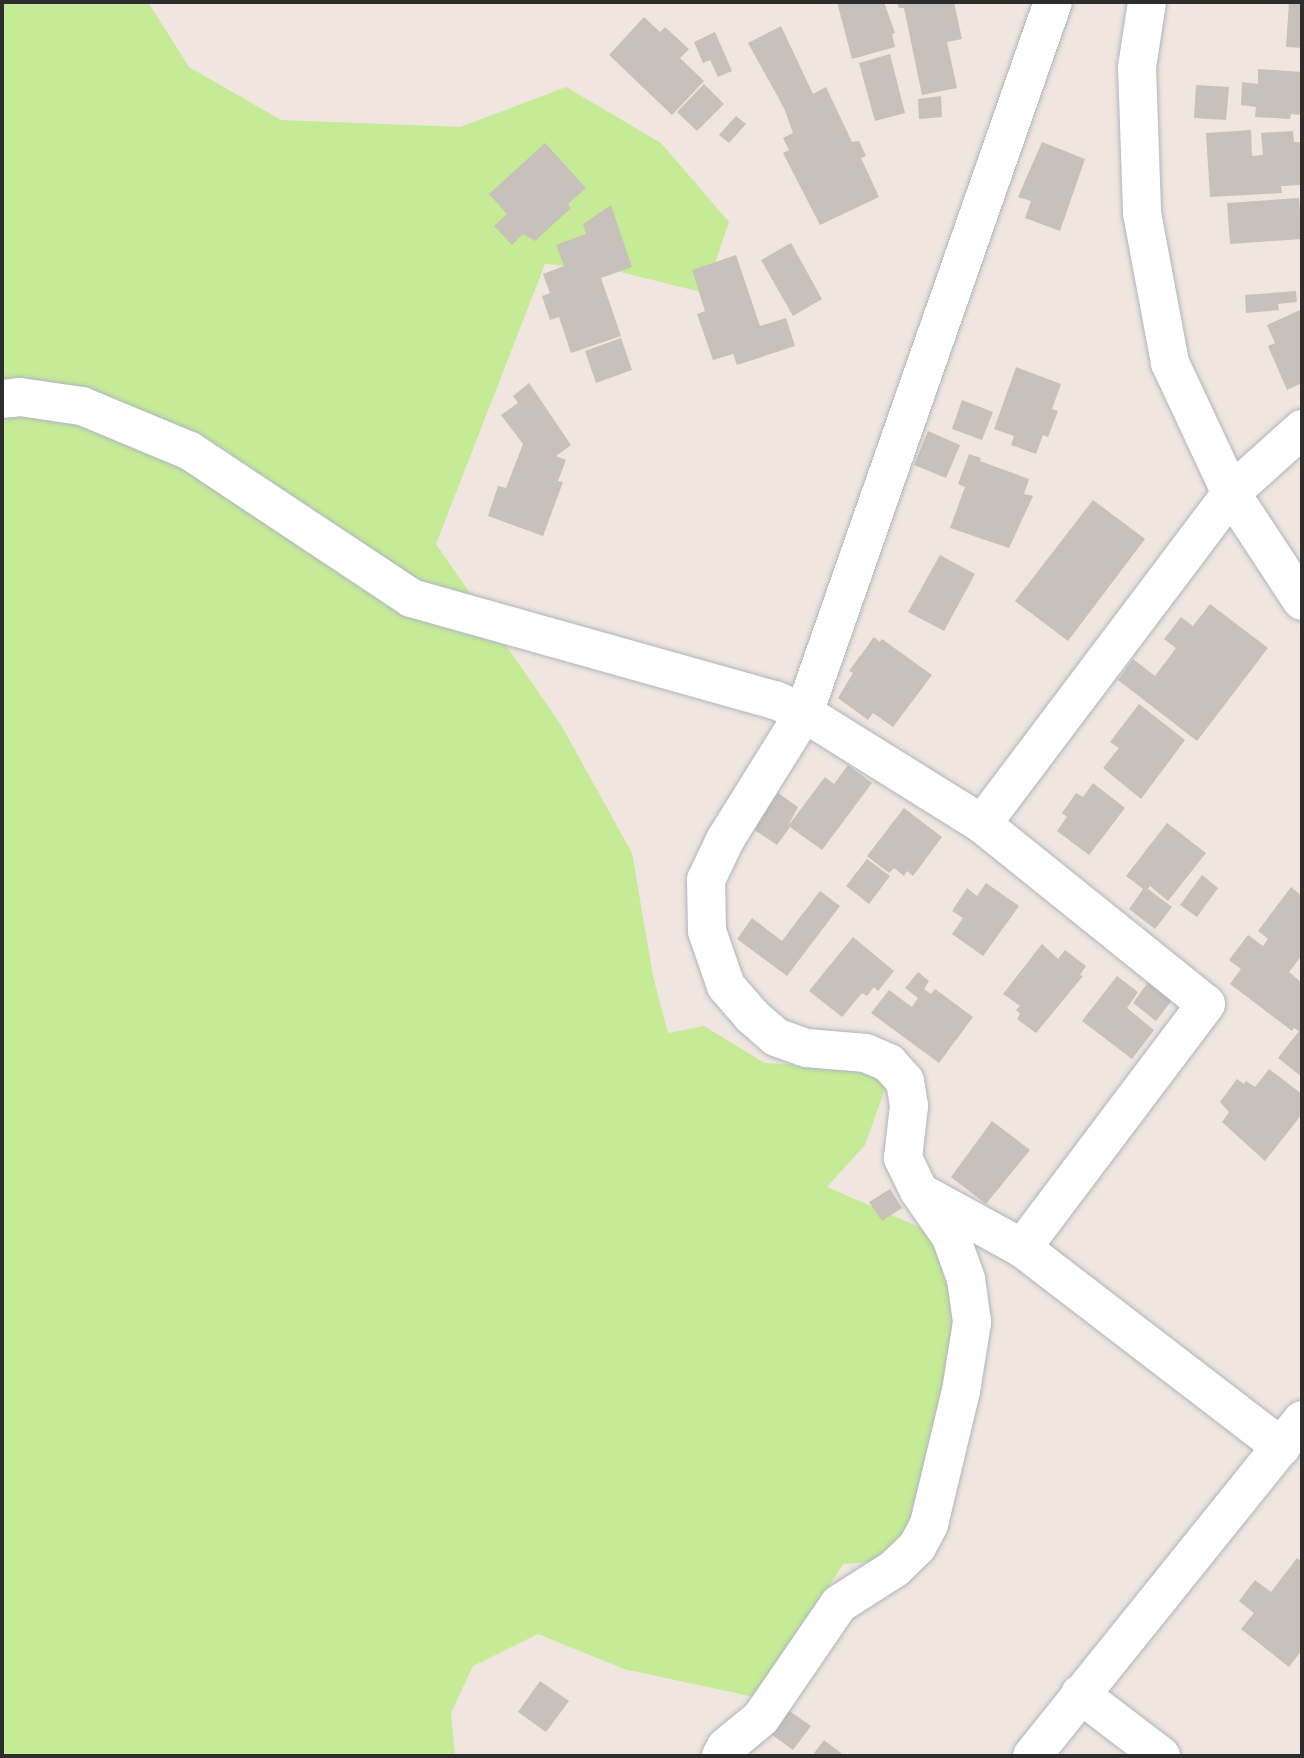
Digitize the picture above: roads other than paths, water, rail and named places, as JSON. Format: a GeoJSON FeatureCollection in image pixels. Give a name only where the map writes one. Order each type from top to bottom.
{"type":"FeatureCollection","features":[{"type":"Feature","properties":{"kind":"street"},"geometry":{"type":"LineString","coordinates":[[721,1756],[726,1747],[761,1718],[839,1604],[894,1569],[917,1547],[929,1524],[961,1391],[972,1322],[966,1279],[951,1237],[919,1191],[903,1158],[909,1106],[905,1081],[889,1063],[866,1053],[806,1048],[776,1037],[752,1016],[726,986],[707,931],[706,880],[725,840],[804,713],[1053,2]]}},
{"type":"Feature","properties":{"kind":"street"},"geometry":{"type":"LineString","coordinates":[[1147,2],[1138,67],[1142,213],[1170,363],[1231,493],[1302,601]]}},
{"type":"Feature","properties":{"kind":"street"},"geometry":{"type":"LineString","coordinates":[[2,399],[20,397],[82,406],[190,451],[411,598],[775,700],[804,713],[982,824],[1206,1004],[1021,1248]]}},
{"type":"Feature","properties":{"kind":"street"},"geometry":{"type":"LineString","coordinates":[[982,824],[1231,493],[1302,429]]}},
{"type":"Feature","properties":{"kind":"street"},"geometry":{"type":"LineString","coordinates":[[919,1191],[1021,1248],[1292,1434],[1032,1756]]}},
{"type":"Feature","properties":{"kind":"street"},"geometry":{"type":"LineString","coordinates":[[1080,1694],[1161,1756]]}}]}
